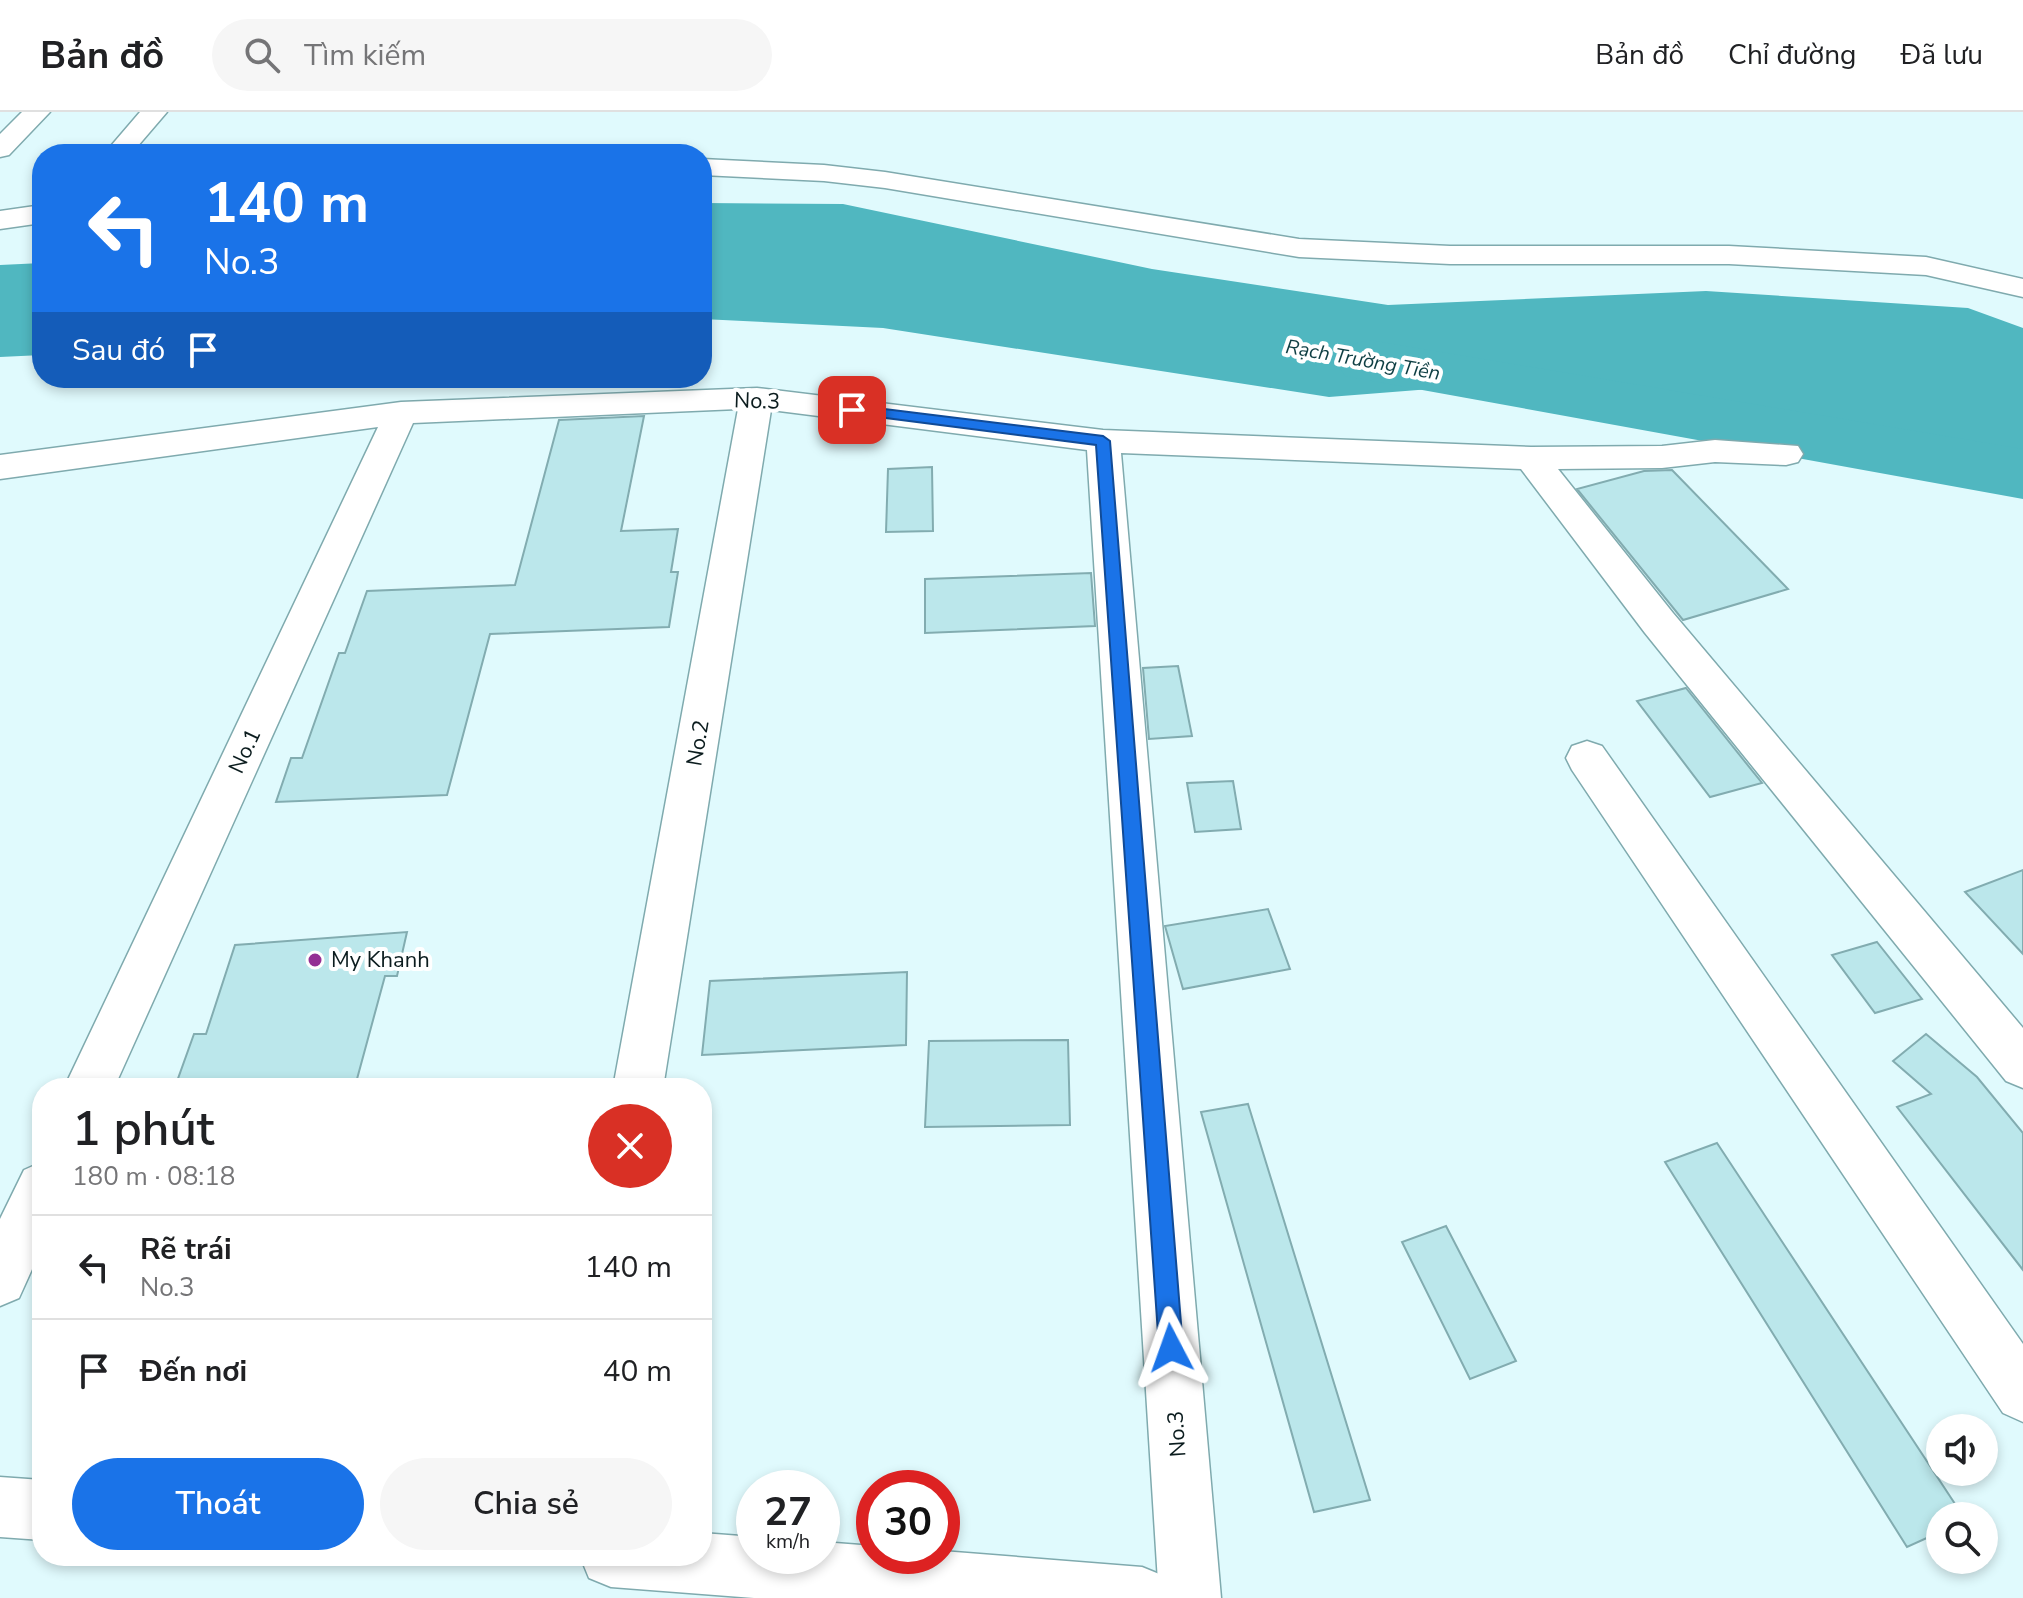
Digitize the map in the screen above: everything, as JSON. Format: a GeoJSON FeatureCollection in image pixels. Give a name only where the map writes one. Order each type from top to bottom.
{"type":"FeatureCollection","features":[{"type":"Feature","properties":{"kind":"street"},"geometry":{"type":"LineString","coordinates":[[0,149],[37,112]]}},
{"type":"Feature","properties":{"kind":"street"},"geometry":{"type":"LineString","coordinates":[[126,144],[154,112]]}},
{"type":"Feature","properties":{"kind":"street"},"geometry":{"type":"LineString","coordinates":[[712,167],[824,173],[885,180],[1311,249],[1450,255],[1729,255],[1926,266],[2023,288]]}},
{"type":"Feature","properties":{"kind":"street"},"geometry":{"type":"LineString","coordinates":[[0,220],[32,215]]}},
{"type":"Feature","properties":{"kind":"street","name":"No.3"},"geometry":{"type":"LineString","coordinates":[[0,467],[401,413],[757,398],[1103,441],[1190,1598]]}},
{"type":"Feature","properties":{"kind":"street","name":"No.2"},"geometry":{"type":"LineString","coordinates":[[640,1078],[757,398]]}},
{"type":"Feature","properties":{"kind":"street","name":"No.1"},"geometry":{"type":"LineString","coordinates":[[94,1078],[401,413]]}},
{"type":"Feature","properties":{"kind":"street"},"geometry":{"type":"LineString","coordinates":[[1103,441],[1531,458],[1662,457],[1715,451],[1786,454]]}},
{"type":"Feature","properties":{"kind":"street"},"geometry":{"type":"LineString","coordinates":[[1531,458],[1659,623],[2023,1065]]}},
{"type":"Feature","properties":{"kind":"street"},"geometry":{"type":"LineString","coordinates":[[1587,758],[2023,1393]]}},
{"type":"Feature","properties":{"kind":"street"},"geometry":{"type":"LineString","coordinates":[[0,1279],[32,1210]]}},
{"type":"Feature","properties":{"kind":"street"},"geometry":{"type":"LineString","coordinates":[[0,1507],[32,1509]]}},
{"type":"Feature","properties":{"kind":"street"},"geometry":{"type":"LineString","coordinates":[[712,1564],[1142,1598]]}},
{"type":"Feature","properties":{"kind":"water"},"geometry":{"type":"Polygon","coordinates":[[[712,203],[843,204],[1152,269],[1388,305],[1706,291],[1968,308],[2023,328],[2023,470],[1894,431],[1572,378],[1329,397],[883,328],[712,319],[712,203]]]}},
{"type":"Feature","properties":{"kind":"water"},"geometry":{"type":"Polygon","coordinates":[[[32,263],[32,355],[0,357],[0,265],[32,263]]]}},
{"type":"Feature","properties":{"kind":"building"},"geometry":{"type":"Polygon","coordinates":[[[644,416],[621,531],[678,529],[671,572],[678,572],[669,627],[490,634],[447,795],[276,802],[291,758],[302,758],[339,653],[345,653],[367,591],[515,585],[559,420],[644,416]]]}},
{"type":"Feature","properties":{"kind":"building"},"geometry":{"type":"Polygon","coordinates":[[[932,467],[933,531],[886,532],[888,469],[932,467]]]}},
{"type":"Feature","properties":{"kind":"building"},"geometry":{"type":"Polygon","coordinates":[[[1672,470],[1788,589],[1683,620],[1577,489],[1644,471],[1672,470]]]}},
{"type":"Feature","properties":{"kind":"building"},"geometry":{"type":"Polygon","coordinates":[[[1091,573],[1095,626],[925,633],[925,579],[1091,573]]]}},
{"type":"Feature","properties":{"kind":"building"},"geometry":{"type":"Polygon","coordinates":[[[1178,666],[1192,736],[1149,739],[1143,668],[1178,666]]]}},
{"type":"Feature","properties":{"kind":"building"},"geometry":{"type":"Polygon","coordinates":[[[1686,688],[1762,783],[1710,797],[1637,701],[1686,688]]]}},
{"type":"Feature","properties":{"kind":"building"},"geometry":{"type":"Polygon","coordinates":[[[1233,781],[1241,829],[1195,832],[1187,783],[1233,781]]]}},
{"type":"Feature","properties":{"kind":"building"},"geometry":{"type":"Polygon","coordinates":[[[2023,870],[2023,954],[1965,892],[2023,870]]]}},
{"type":"Feature","properties":{"kind":"building"},"geometry":{"type":"Polygon","coordinates":[[[1268,909],[1290,969],[1183,989],[1165,926],[1268,909]]]}},
{"type":"Feature","properties":{"kind":"building"},"geometry":{"type":"Polygon","coordinates":[[[407,932],[397,976],[385,976],[357,1078],[178,1078],[194,1034],[206,1034],[235,945],[407,932]]]}},
{"type":"Feature","properties":{"kind":"building"},"geometry":{"type":"Polygon","coordinates":[[[1877,942],[1922,999],[1875,1013],[1832,955],[1877,942]]]}},
{"type":"Feature","properties":{"kind":"building"},"geometry":{"type":"Polygon","coordinates":[[[907,972],[906,1045],[702,1055],[710,981],[907,972]]]}},
{"type":"Feature","properties":{"kind":"building"},"geometry":{"type":"Polygon","coordinates":[[[1926,1034],[1977,1077],[2023,1133],[2023,1270],[1897,1107],[1931,1094],[1893,1061],[1926,1034]]]}},
{"type":"Feature","properties":{"kind":"building"},"geometry":{"type":"Polygon","coordinates":[[[1068,1040],[1070,1125],[925,1127],[929,1041],[1068,1040]]]}},
{"type":"Feature","properties":{"kind":"building"},"geometry":{"type":"Polygon","coordinates":[[[1248,1104],[1370,1500],[1314,1512],[1201,1112],[1248,1104]]]}},
{"type":"Feature","properties":{"kind":"building"},"geometry":{"type":"Polygon","coordinates":[[[1717,1143],[1926,1460],[1926,1486],[1943,1486],[1954,1502],[1926,1502],[1926,1538],[1907,1547],[1665,1162],[1717,1143]]]}},
{"type":"Feature","properties":{"kind":"building"},"geometry":{"type":"Polygon","coordinates":[[[1446,1226],[1516,1361],[1470,1379],[1402,1242],[1446,1226]]]}},
{"type":"Feature","properties":{"kind":"waterway","name":"Rạch Trường Tiền"},"geometry":{"type":"LineString","coordinates":[[1370,361],[2023,474]]}},
{"type":"Feature","properties":{"kind":"place","name":"My Khanh"},"geometry":{"type":"Point","coordinates":[315,960]}},
{"type":"Feature","properties":{"kind":"route"},"geometry":{"type":"LineString","coordinates":[[852,410],[1103,441],[1171,1348]]}}]}
